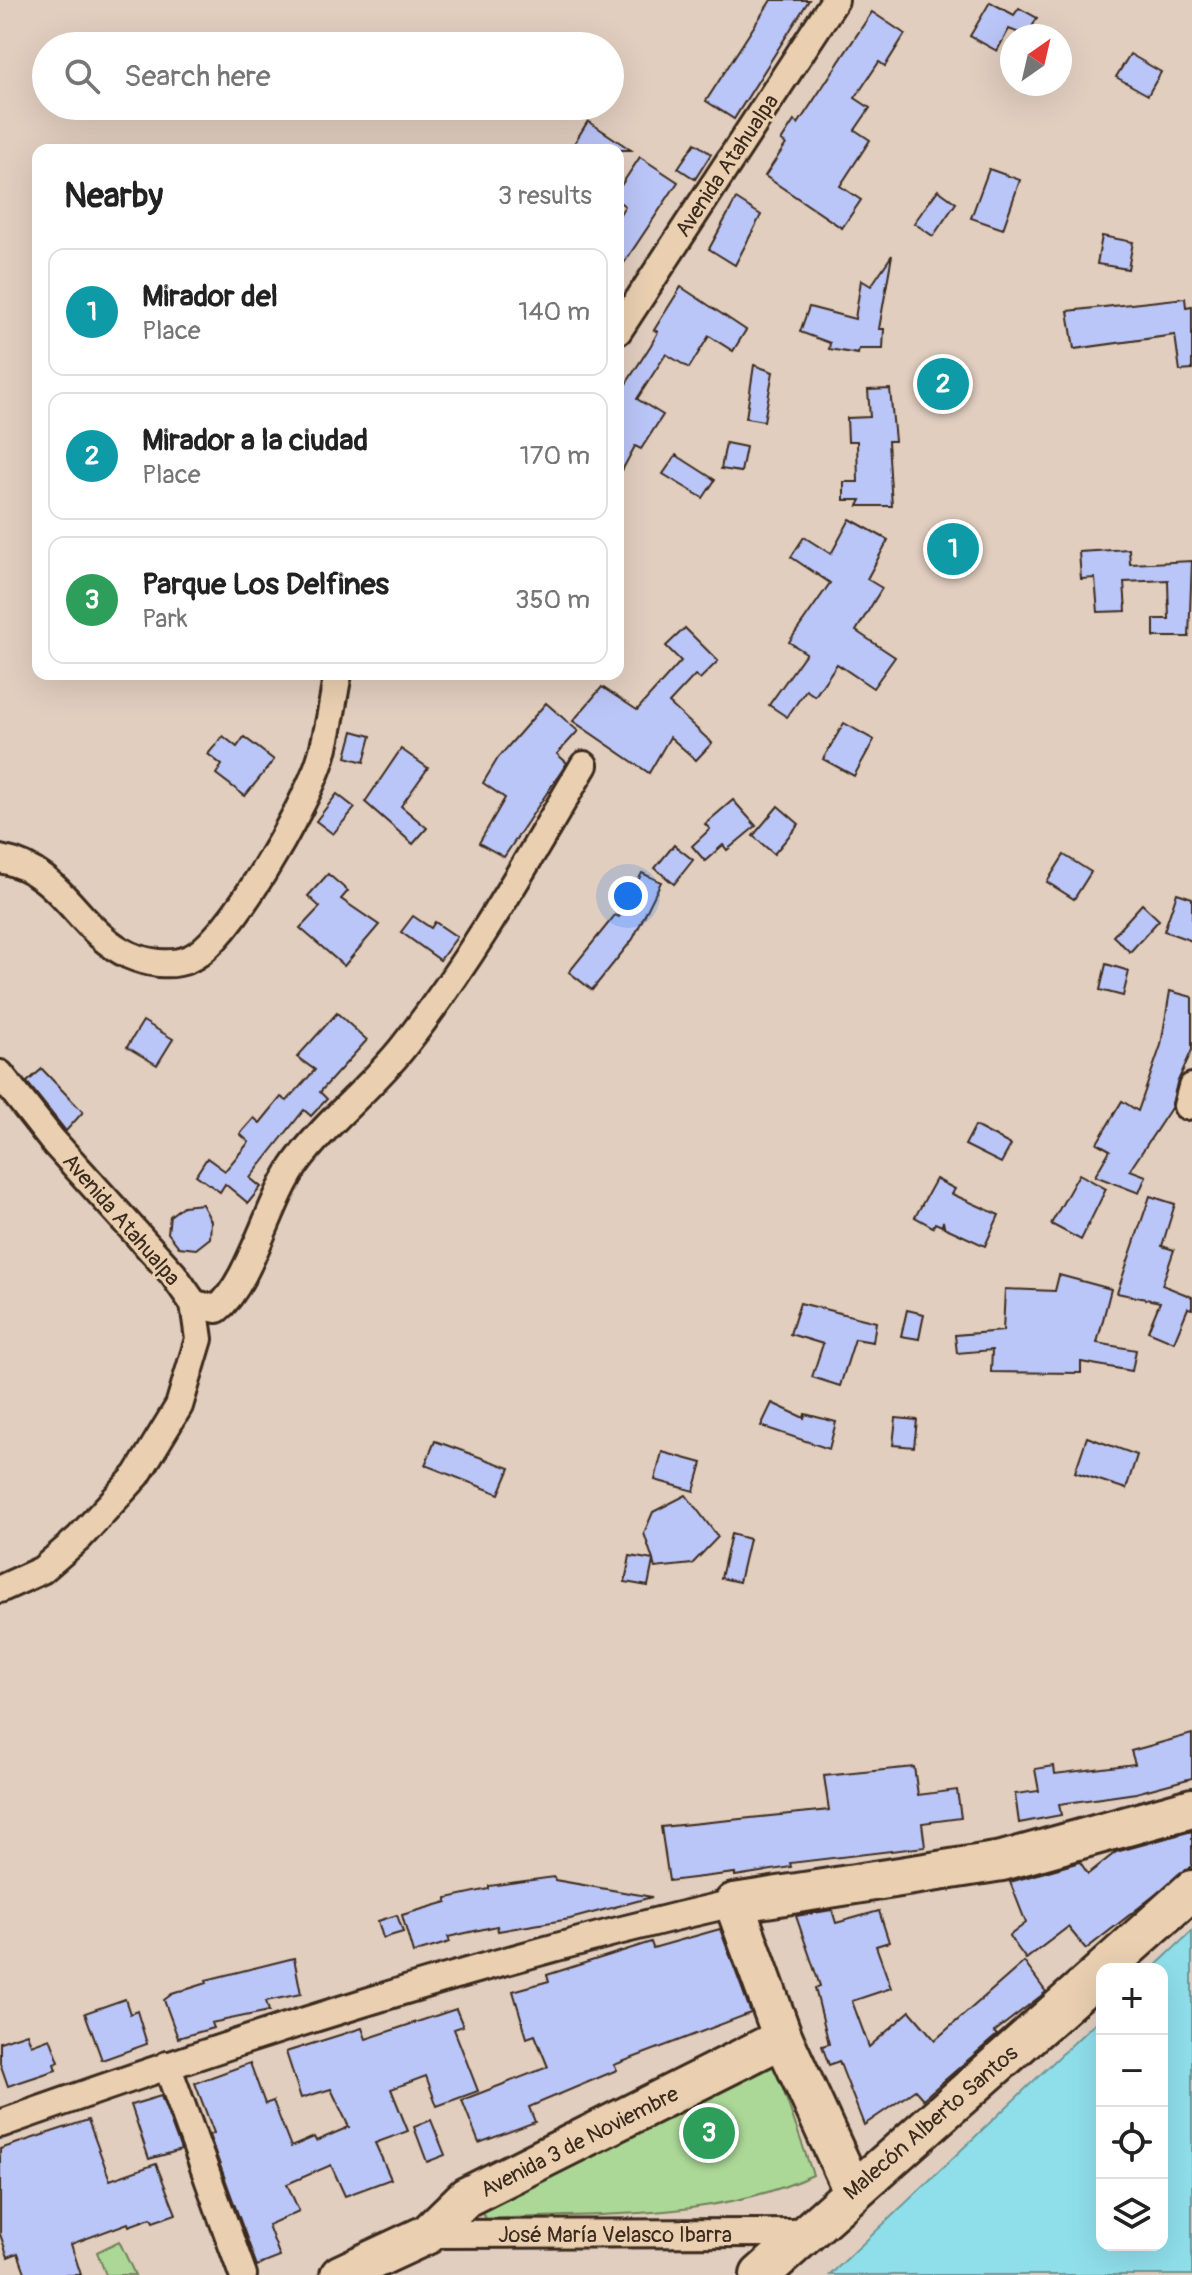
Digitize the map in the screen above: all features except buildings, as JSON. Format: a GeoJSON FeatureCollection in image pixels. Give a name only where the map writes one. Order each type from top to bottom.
{"type":"FeatureCollection","features":[{"type":"Feature","properties":{"kind":"main road"},"geometry":{"type":"LineString","coordinates":[[853,2191],[783,2038],[734,1903],[1002,1861],[1192,1808]]}},
{"type":"Feature","properties":{"kind":"main road","name":"Malecón Alberto Santos"},"geometry":{"type":"LineString","coordinates":[[1111,1963],[1192,1890]]}},
{"type":"Feature","properties":{"kind":"main road","name":"Malecón Alberto Santos"},"geometry":{"type":"LineString","coordinates":[[760,2275],[803,2233],[1096,1976]]}},
{"type":"Feature","properties":{"kind":"main road","name":"Avenida 3 de Noviembre"},"geometry":{"type":"LineString","coordinates":[[340,2275],[428,2234],[466,2197],[783,2038]]}},
{"type":"Feature","properties":{"kind":"street","name":"Avenida Atahualpa"},"geometry":{"type":"LineString","coordinates":[[624,322],[835,0]]}},
{"type":"Feature","properties":{"kind":"street"},"geometry":{"type":"LineString","coordinates":[[0,859],[22,863],[49,879],[105,939],[130,956],[166,965],[190,959],[215,940],[283,840],[319,763],[337,680]]}},
{"type":"Feature","properties":{"kind":"street"},"geometry":{"type":"LineString","coordinates":[[194,1304],[217,1309],[234,1296],[241,1274],[297,1163],[402,1048],[470,956],[584,765]]}},
{"type":"Feature","properties":{"kind":"street","name":"Avenida Atahualpa"},"geometry":{"type":"LineString","coordinates":[[0,1074],[52,1140],[173,1274],[194,1304],[199,1339],[179,1406],[137,1475],[79,1538],[42,1570],[0,1589]]}},
{"type":"Feature","properties":{"kind":"street"},"geometry":{"type":"LineString","coordinates":[[0,2124],[167,2065],[619,1929],[734,1903]]}},
{"type":"Feature","properties":{"kind":"street"},"geometry":{"type":"LineString","coordinates":[[167,2065],[243,2275]]}},
{"type":"Feature","properties":{"kind":"street","name":"José María Velasco Ibarra"},"geometry":{"type":"LineString","coordinates":[[428,2234],[803,2233]]}},
{"type":"Feature","properties":{"kind":"green space"},"geometry":{"type":"Polygon","coordinates":[[[773,2061],[813,2175],[775,2190],[694,2208],[610,2215],[486,2219],[481,2211],[483,2204],[773,2061]]]}},
{"type":"Feature","properties":{"kind":"green space"},"geometry":{"type":"Polygon","coordinates":[[[119,2241],[135,2275],[106,2275],[97,2252],[119,2241]]]}},
{"type":"Feature","properties":{"kind":"water"},"geometry":{"type":"Polygon","coordinates":[[[1192,1931],[1192,2275],[830,2275],[1096,2022],[1096,2251],[1168,2251],[1168,1963],[1158,1963],[1192,1931]]]}},
{"type":"Feature","properties":{"kind":"place","name":"Mirador a la ciudad"},"geometry":{"type":"Point","coordinates":[943,384]}},
{"type":"Feature","properties":{"kind":"place","name":"Mirador del"},"geometry":{"type":"Point","coordinates":[953,549]}},
{"type":"Feature","properties":{"kind":"place","name":"Parque Los Delfines"},"geometry":{"type":"Point","coordinates":[709,2133]}}]}
